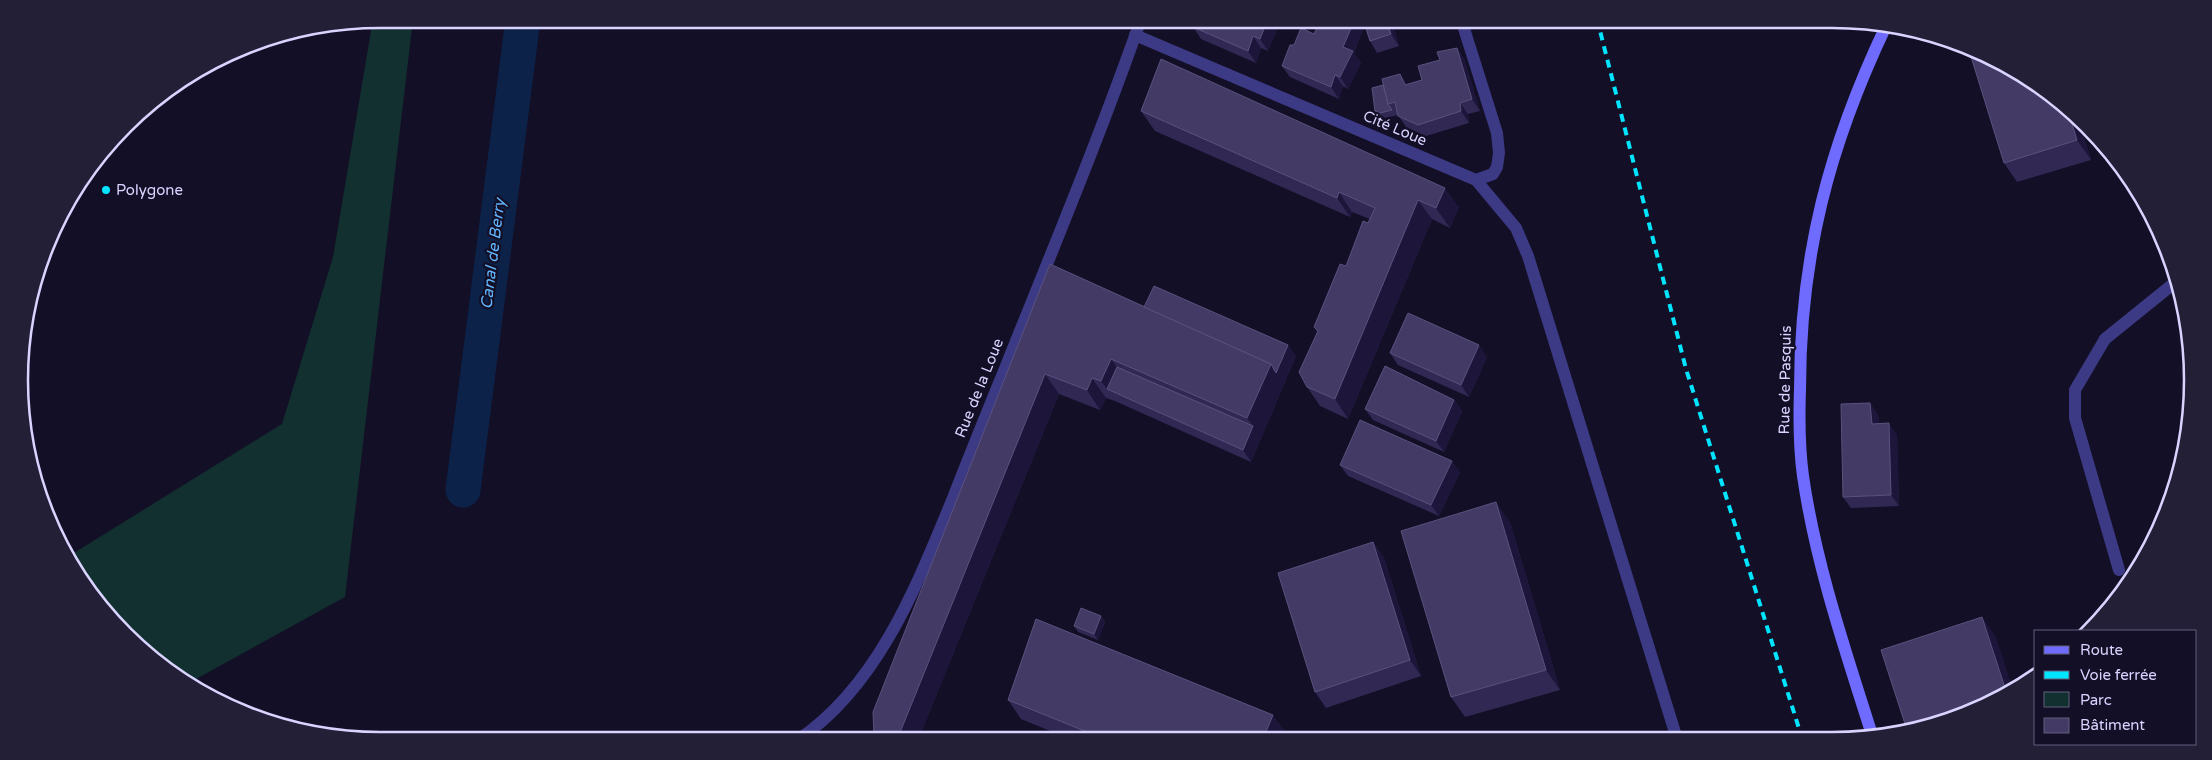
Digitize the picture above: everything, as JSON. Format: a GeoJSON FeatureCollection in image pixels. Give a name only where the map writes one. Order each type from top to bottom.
{"type":"FeatureCollection","features":[{"type":"Feature","properties":{"kind":"main road","name":"Rue de Pasquis"},"geometry":{"type":"LineString","coordinates":[[1870,730],[1839,630],[1812,523],[1803,475],[1799,435],[1800,373],[1802,316],[1809,262],[1821,196],[1860,82],[1883,32]]}},
{"type":"Feature","properties":{"kind":"street","name":"Rue de la Loue"},"geometry":{"type":"LineString","coordinates":[[810,732],[820,725],[843,702],[867,673],[927,562],[1060,232],[1138,28]]}},
{"type":"Feature","properties":{"kind":"street"},"geometry":{"type":"LineString","coordinates":[[1464,28],[1497,133],[1499,146],[1497,167],[1493,174],[1476,180],[1516,228],[1528,256],[1675,732]]}},
{"type":"Feature","properties":{"kind":"street","name":"Cité Loue"},"geometry":{"type":"LineString","coordinates":[[1136,35],[1476,180]]}},
{"type":"Feature","properties":{"kind":"street"},"geometry":{"type":"LineString","coordinates":[[2119,570],[2075,418],[2075,390],[2105,338],[2171,286]]}},
{"type":"Feature","properties":{"kind":"green space"},"geometry":{"type":"Polygon","coordinates":[[[371,28],[412,28],[345,597],[195,680],[165,660],[131,629],[100,595],[73,553],[282,424],[333,257],[371,28]]]}},
{"type":"Feature","properties":{"kind":"building"},"geometry":{"type":"Polygon","coordinates":[[[1195,28],[1264,28],[1260,39],[1253,36],[1248,51],[1195,28]]]}},
{"type":"Feature","properties":{"kind":"building"},"geometry":{"type":"Polygon","coordinates":[[[1301,28],[1314,34],[1317,28],[1351,28],[1343,47],[1353,51],[1340,77],[1335,75],[1331,87],[1282,66],[1290,45],[1294,45],[1301,28]]]}},
{"type":"Feature","properties":{"kind":"building"},"geometry":{"type":"Polygon","coordinates":[[[1366,28],[1389,28],[1391,34],[1370,41],[1366,28]]]}},
{"type":"Feature","properties":{"kind":"building"},"geometry":{"type":"Polygon","coordinates":[[[1457,48],[1472,99],[1460,103],[1461,111],[1418,125],[1398,116],[1395,102],[1388,104],[1382,79],[1400,74],[1405,85],[1422,80],[1418,66],[1440,60],[1437,52],[1457,48]]]}},
{"type":"Feature","properties":{"kind":"building"},"geometry":{"type":"Polygon","coordinates":[[[1971,56],[2028,87],[2047,100],[2071,122],[2077,140],[2004,163],[1971,56]]]}},
{"type":"Feature","properties":{"kind":"building"},"geometry":{"type":"Polygon","coordinates":[[[1161,59],[1445,188],[1436,208],[1418,200],[1335,399],[1307,387],[1299,372],[1318,331],[1314,327],[1340,264],[1346,266],[1363,221],[1368,223],[1375,208],[1339,192],[1337,198],[1141,111],[1161,59]]]}},
{"type":"Feature","properties":{"kind":"building"},"geometry":{"type":"Polygon","coordinates":[[[1383,85],[1388,104],[1392,110],[1380,113],[1375,111],[1372,88],[1383,85]]]}},
{"type":"Feature","properties":{"kind":"building"},"geometry":{"type":"Polygon","coordinates":[[[1050,264],[1271,364],[1247,418],[1111,359],[1101,381],[1092,378],[1087,390],[1045,374],[900,732],[874,732],[873,712],[1050,264]]]}},
{"type":"Feature","properties":{"kind":"building"},"geometry":{"type":"Polygon","coordinates":[[[1154,286],[1288,345],[1276,373],[1271,364],[1144,307],[1154,286]]]}},
{"type":"Feature","properties":{"kind":"building"},"geometry":{"type":"Polygon","coordinates":[[[1408,313],[1479,345],[1461,385],[1390,353],[1408,313]]]}},
{"type":"Feature","properties":{"kind":"building"},"geometry":{"type":"Polygon","coordinates":[[[1385,366],[1454,400],[1436,441],[1365,409],[1385,366]]]}},
{"type":"Feature","properties":{"kind":"building"},"geometry":{"type":"Polygon","coordinates":[[[1117,367],[1253,426],[1243,450],[1107,389],[1117,367]]]}},
{"type":"Feature","properties":{"kind":"building"},"geometry":{"type":"Polygon","coordinates":[[[1870,403],[1872,424],[1889,423],[1891,495],[1843,497],[1841,404],[1870,403]]]}},
{"type":"Feature","properties":{"kind":"building"},"geometry":{"type":"Polygon","coordinates":[[[1360,420],[1452,461],[1431,505],[1340,465],[1360,420]]]}},
{"type":"Feature","properties":{"kind":"building"},"geometry":{"type":"Polygon","coordinates":[[[1496,502],[1546,670],[1451,697],[1401,531],[1496,502]]]}},
{"type":"Feature","properties":{"kind":"building"},"geometry":{"type":"Polygon","coordinates":[[[1373,542],[1410,660],[1315,692],[1278,573],[1373,542]]]}},
{"type":"Feature","properties":{"kind":"building"},"geometry":{"type":"Polygon","coordinates":[[[1081,608],[1101,616],[1094,634],[1074,626],[1081,608]]]}},
{"type":"Feature","properties":{"kind":"building"},"geometry":{"type":"Polygon","coordinates":[[[1982,617],[2005,687],[1967,706],[1905,725],[1881,650],[1982,617]]]}},
{"type":"Feature","properties":{"kind":"building"},"geometry":{"type":"Polygon","coordinates":[[[1036,619],[1273,715],[1266,732],[1087,732],[1008,700],[1036,619]]]}},
{"type":"Feature","properties":{"kind":"waterway","name":"Canal de Berry"},"geometry":{"type":"LineString","coordinates":[[463,490],[522,28]]}},
{"type":"Feature","properties":{"kind":"railway"},"geometry":{"type":"LineString","coordinates":[[1599,28],[1686,369],[1800,732]]}},
{"type":"Feature","properties":{"kind":"place","name":"Polygone"},"geometry":{"type":"Point","coordinates":[106,190]}}]}
